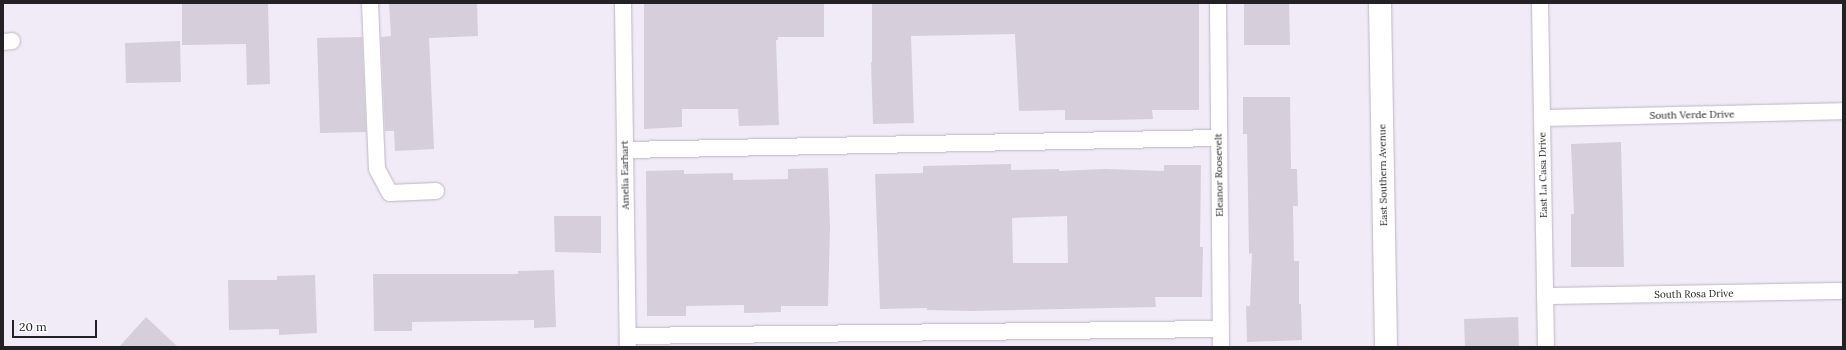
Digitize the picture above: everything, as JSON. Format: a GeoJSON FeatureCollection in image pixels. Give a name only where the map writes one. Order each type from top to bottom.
{"type":"FeatureCollection","features":[{"type":"Feature","properties":{"kind":"main road","name":"East Southern Avenue"},"geometry":{"type":"LineString","coordinates":[[1380,3],[1386,347]]}},
{"type":"Feature","properties":{"kind":"lane"},"geometry":{"type":"LineString","coordinates":[[370,3],[377,169],[390,193],[436,191]]}},
{"type":"Feature","properties":{"kind":"lane","name":"Amelia Earhart"},"geometry":{"type":"LineString","coordinates":[[623,3],[628,342]]}},
{"type":"Feature","properties":{"kind":"lane","name":"Eleanor Roosevelt"},"geometry":{"type":"LineString","coordinates":[[1218,3],[1221,347]]}},
{"type":"Feature","properties":{"kind":"lane","name":"East La Casa Drive"},"geometry":{"type":"LineString","coordinates":[[1540,3],[1546,347]]}},
{"type":"Feature","properties":{"kind":"lane","name":"South Verde Drive"},"geometry":{"type":"LineString","coordinates":[[1542,118],[1843,111]]}},
{"type":"Feature","properties":{"kind":"lane"},"geometry":{"type":"LineString","coordinates":[[625,150],[1219,138]]}},
{"type":"Feature","properties":{"kind":"lane","name":"South Rosa Drive"},"geometry":{"type":"LineString","coordinates":[[1545,296],[1843,291]]}},
{"type":"Feature","properties":{"kind":"lane"},"geometry":{"type":"LineString","coordinates":[[628,342],[1221,329]]}},
{"type":"Feature","properties":{"kind":"building"},"geometry":{"type":"Polygon","coordinates":[[[182,3],[268,3],[270,84],[247,85],[246,44],[182,45],[182,3]]]}},
{"type":"Feature","properties":{"kind":"building"},"geometry":{"type":"Polygon","coordinates":[[[389,3],[477,3],[478,36],[429,38],[434,149],[395,151],[394,131],[385,131],[381,37],[391,36],[389,3]]]}},
{"type":"Feature","properties":{"kind":"building"},"geometry":{"type":"Polygon","coordinates":[[[644,3],[824,3],[824,37],[778,37],[778,40],[776,40],[779,125],[739,126],[738,109],[682,109],[682,127],[644,129],[644,3]]]}},
{"type":"Feature","properties":{"kind":"building"},"geometry":{"type":"Polygon","coordinates":[[[872,3],[1199,3],[1199,110],[1152,110],[1153,119],[1113,120],[1065,120],[1065,110],[1019,111],[1015,34],[911,36],[914,123],[873,124],[871,62],[872,3]]]}},
{"type":"Feature","properties":{"kind":"building"},"geometry":{"type":"Polygon","coordinates":[[[1244,3],[1289,3],[1290,45],[1244,45],[1244,3]]]}},
{"type":"Feature","properties":{"kind":"building"},"geometry":{"type":"Polygon","coordinates":[[[362,37],[366,132],[320,133],[317,38],[362,37]]]}},
{"type":"Feature","properties":{"kind":"building"},"geometry":{"type":"Polygon","coordinates":[[[180,41],[181,82],[126,83],[125,43],[180,41]]]}},
{"type":"Feature","properties":{"kind":"building"},"geometry":{"type":"Polygon","coordinates":[[[1243,97],[1290,97],[1291,169],[1297,169],[1298,206],[1293,206],[1294,261],[1299,261],[1299,304],[1301,304],[1302,340],[1247,342],[1246,306],[1250,306],[1252,253],[1249,254],[1247,134],[1243,134],[1243,97]]]}},
{"type":"Feature","properties":{"kind":"building"},"geometry":{"type":"Polygon","coordinates":[[[1621,142],[1624,267],[1571,267],[1571,214],[1574,214],[1571,144],[1621,142]]]}},
{"type":"Feature","properties":{"kind":"building"},"geometry":{"type":"Polygon","coordinates":[[[1011,164],[1011,170],[1059,169],[1059,171],[1105,169],[1164,171],[1164,165],[1201,165],[1200,247],[1203,247],[1202,297],[1155,297],[1156,307],[972,311],[927,310],[927,308],[880,309],[875,174],[923,173],[923,166],[1011,164]],[[1067,216],[1012,218],[1013,263],[1068,263],[1067,216]]]}},
{"type":"Feature","properties":{"kind":"building"},"geometry":{"type":"Polygon","coordinates":[[[828,168],[830,228],[828,306],[781,306],[781,312],[744,313],[744,305],[686,306],[686,316],[647,316],[646,171],[684,170],[684,174],[733,173],[733,180],[788,179],[788,169],[828,168]]]}},
{"type":"Feature","properties":{"kind":"building"},"geometry":{"type":"Polygon","coordinates":[[[554,216],[601,216],[601,253],[555,252],[554,216]]]}},
{"type":"Feature","properties":{"kind":"building"},"geometry":{"type":"Polygon","coordinates":[[[554,270],[556,327],[534,328],[534,320],[412,322],[412,331],[374,331],[373,274],[518,274],[518,271],[554,270]]]}},
{"type":"Feature","properties":{"kind":"building"},"geometry":{"type":"Polygon","coordinates":[[[315,275],[317,333],[279,335],[279,329],[229,330],[228,280],[277,280],[277,276],[315,275]]]}},
{"type":"Feature","properties":{"kind":"building"},"geometry":{"type":"Polygon","coordinates":[[[146,317],[178,347],[119,347],[146,317]]]}},
{"type":"Feature","properties":{"kind":"building"},"geometry":{"type":"Polygon","coordinates":[[[1518,317],[1519,347],[1465,347],[1464,319],[1518,317]]]}}]}
